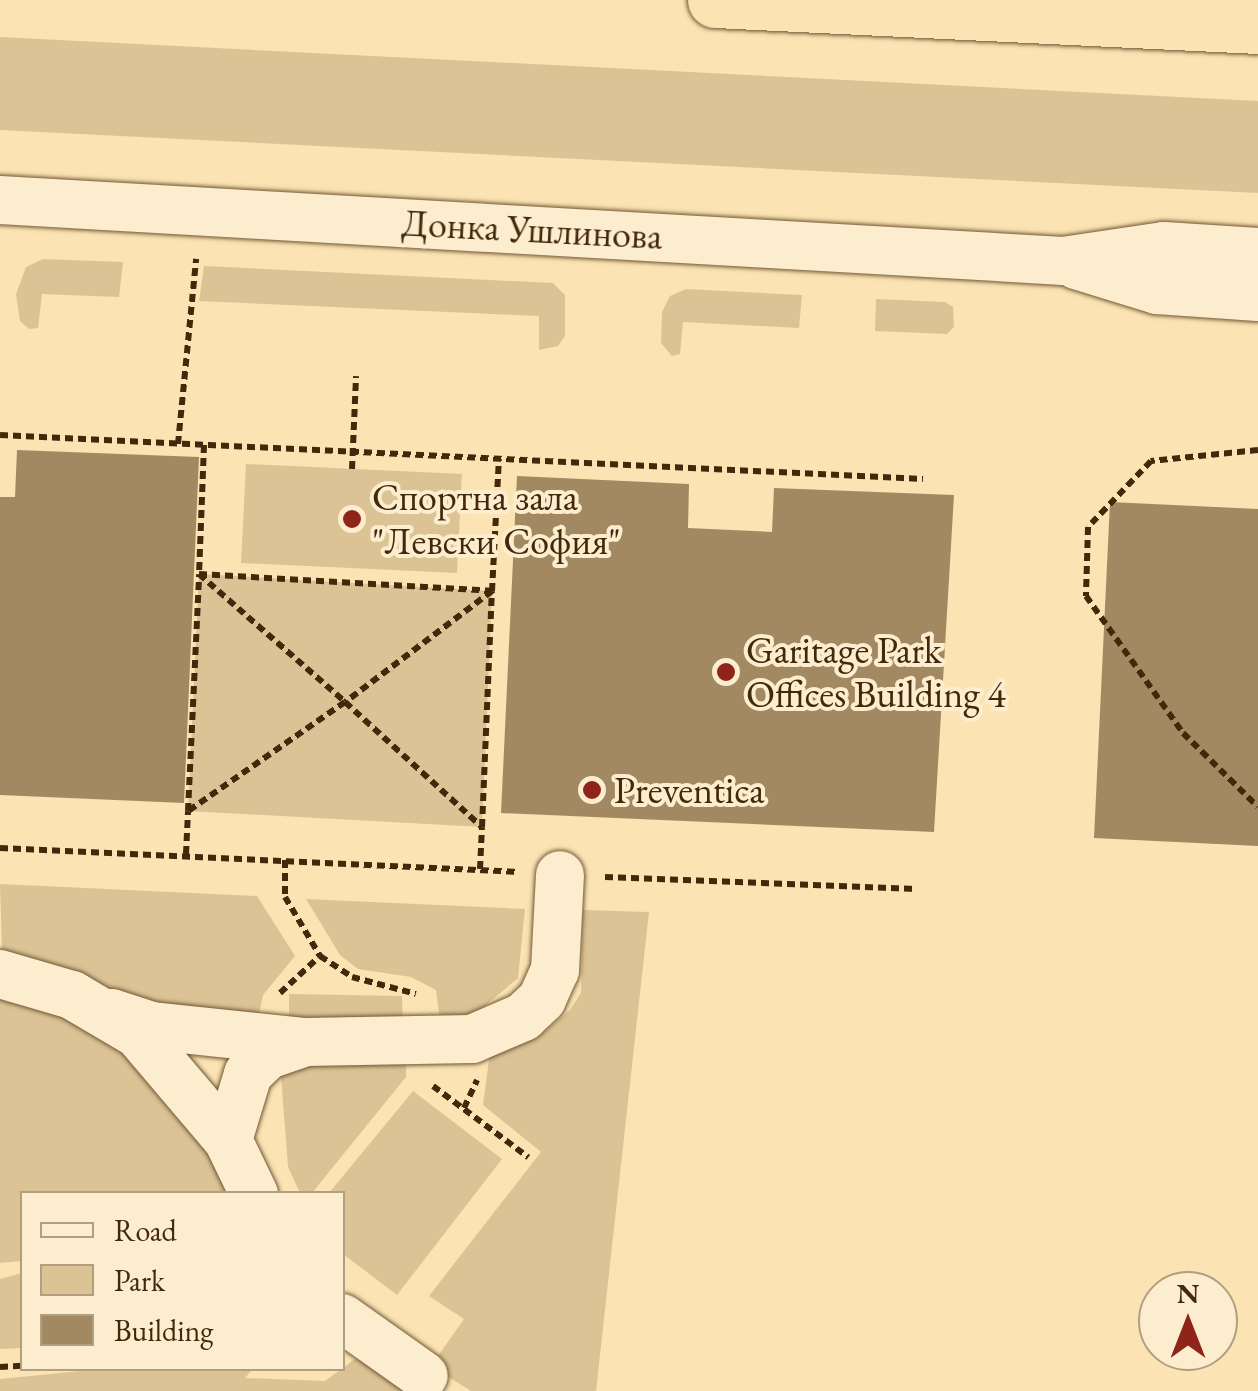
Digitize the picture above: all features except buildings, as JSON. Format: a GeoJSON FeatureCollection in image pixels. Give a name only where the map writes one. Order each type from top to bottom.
{"type":"FeatureCollection","features":[{"type":"Feature","properties":{"kind":"highway"},"geometry":{"type":"LineString","coordinates":[[715,0],[1258,26]]}},
{"type":"Feature","properties":{"kind":"street","name":"Донка Ушлинова"},"geometry":{"type":"LineString","coordinates":[[0,200],[1063,262],[1164,246],[1258,252]]}},
{"type":"Feature","properties":{"kind":"street","name":"Донка Ушлинова"},"geometry":{"type":"LineString","coordinates":[[1063,262],[1157,290],[1258,296]]}},
{"type":"Feature","properties":{"kind":"street"},"geometry":{"type":"LineString","coordinates":[[0,974],[152,1026],[305,1042],[472,1039],[524,1017],[542,999],[555,970],[560,876]]}},
{"type":"Feature","properties":{"kind":"street"},"geometry":{"type":"LineString","coordinates":[[112,1013],[158,1055],[228,1140],[253,1191]]}},
{"type":"Feature","properties":{"kind":"street"},"geometry":{"type":"LineString","coordinates":[[228,1140],[248,1074],[268,1055],[305,1042]]}},
{"type":"Feature","properties":{"kind":"street"},"geometry":{"type":"LineString","coordinates":[[345,1320],[424,1376]]}},
{"type":"Feature","properties":{"kind":"path"},"geometry":{"type":"LineString","coordinates":[[178,444],[196,258]]}},
{"type":"Feature","properties":{"kind":"path"},"geometry":{"type":"LineString","coordinates":[[352,469],[356,376]]}},
{"type":"Feature","properties":{"kind":"path"},"geometry":{"type":"LineString","coordinates":[[0,435],[923,479]]}},
{"type":"Feature","properties":{"kind":"path"},"geometry":{"type":"LineString","coordinates":[[186,854],[204,445]]}},
{"type":"Feature","properties":{"kind":"path"},"geometry":{"type":"LineString","coordinates":[[1258,450],[1151,461],[1088,526],[1086,596],[1183,734],[1258,807]]}},
{"type":"Feature","properties":{"kind":"path"},"geometry":{"type":"LineString","coordinates":[[480,869],[499,459]]}},
{"type":"Feature","properties":{"kind":"path"},"geometry":{"type":"LineString","coordinates":[[199,574],[492,592]]}},
{"type":"Feature","properties":{"kind":"path"},"geometry":{"type":"LineString","coordinates":[[199,574],[482,827]]}},
{"type":"Feature","properties":{"kind":"path"},"geometry":{"type":"LineString","coordinates":[[188,811],[345,702],[492,592]]}},
{"type":"Feature","properties":{"kind":"path"},"geometry":{"type":"LineString","coordinates":[[0,848],[186,854],[560,876],[916,888]]}},
{"type":"Feature","properties":{"kind":"green space"},"geometry":{"type":"Polygon","coordinates":[[[0,37],[1258,101],[1258,193],[0,130],[0,37]]]}},
{"type":"Feature","properties":{"kind":"green space"},"geometry":{"type":"Polygon","coordinates":[[[43,259],[123,262],[119,297],[42,294],[38,328],[29,329],[20,321],[16,294],[26,267],[43,259]]]}},
{"type":"Feature","properties":{"kind":"green space"},"geometry":{"type":"Polygon","coordinates":[[[204,266],[553,283],[565,295],[565,336],[558,346],[539,350],[539,316],[199,301],[204,266]]]}},
{"type":"Feature","properties":{"kind":"green space"},"geometry":{"type":"Polygon","coordinates":[[[686,289],[802,295],[799,328],[683,322],[680,354],[672,356],[661,343],[662,312],[670,296],[686,289]]]}},
{"type":"Feature","properties":{"kind":"green space"},"geometry":{"type":"Polygon","coordinates":[[[876,299],[945,302],[953,307],[954,327],[947,334],[875,331],[876,299]]]}},
{"type":"Feature","properties":{"kind":"green space","name":"Спортна зала \"Левски София\""},"geometry":{"type":"Polygon","coordinates":[[[246,464],[462,474],[457,573],[241,563],[246,464]]]}},
{"type":"Feature","properties":{"kind":"green space"},"geometry":{"type":"Polygon","coordinates":[[[199,574],[492,591],[482,827],[188,811],[199,574]]]}},
{"type":"Feature","properties":{"kind":"green space"},"geometry":{"type":"Polygon","coordinates":[[[0,884],[257,896],[295,956],[263,995],[257,1023],[171,1010],[2,950],[0,884]]]}},
{"type":"Feature","properties":{"kind":"green space"},"geometry":{"type":"Polygon","coordinates":[[[306,899],[525,909],[518,978],[469,1019],[440,1021],[436,990],[411,977],[358,969],[340,955],[306,899]]]}},
{"type":"Feature","properties":{"kind":"green space"},"geometry":{"type":"Polygon","coordinates":[[[583,910],[649,912],[596,1391],[471,1391],[431,1366],[464,1319],[429,1296],[541,1152],[483,1105],[490,1052],[537,1038],[570,1010],[581,993],[583,910]]]}},
{"type":"Feature","properties":{"kind":"green space"},"geometry":{"type":"Polygon","coordinates":[[[0,984],[116,1029],[208,1149],[227,1191],[20,1191],[20,1261],[0,1263],[0,984]]]}},
{"type":"Feature","properties":{"kind":"green space"},"geometry":{"type":"Polygon","coordinates":[[[289,994],[402,996],[403,1031],[289,1028],[289,994]]]}},
{"type":"Feature","properties":{"kind":"green space"},"geometry":{"type":"Polygon","coordinates":[[[280,1063],[406,1063],[406,1077],[314,1191],[299,1191],[288,1167],[280,1063]]]}},
{"type":"Feature","properties":{"kind":"green space"},"geometry":{"type":"Polygon","coordinates":[[[413,1091],[502,1159],[397,1295],[345,1256],[345,1191],[331,1191],[413,1091]]]}},
{"type":"Feature","properties":{"kind":"green space"},"geometry":{"type":"Polygon","coordinates":[[[20,1274],[20,1348],[0,1349],[0,1279],[20,1274]]]}},
{"type":"Feature","properties":{"kind":"green space"},"geometry":{"type":"Polygon","coordinates":[[[355,1359],[380,1366],[419,1391],[0,1391],[0,1379],[81,1371],[251,1371],[245,1378],[325,1381],[345,1371],[355,1359]]]}},
{"type":"Feature","properties":{"kind":"place","name":"Спортна зала \"Левски София\""},"geometry":{"type":"Point","coordinates":[352,519]}},
{"type":"Feature","properties":{"kind":"place","name":"Garitage Park Offices Building 4"},"geometry":{"type":"Point","coordinates":[726,672]}},
{"type":"Feature","properties":{"kind":"place","name":"Preventica"},"geometry":{"type":"Point","coordinates":[592,790]}}]}
